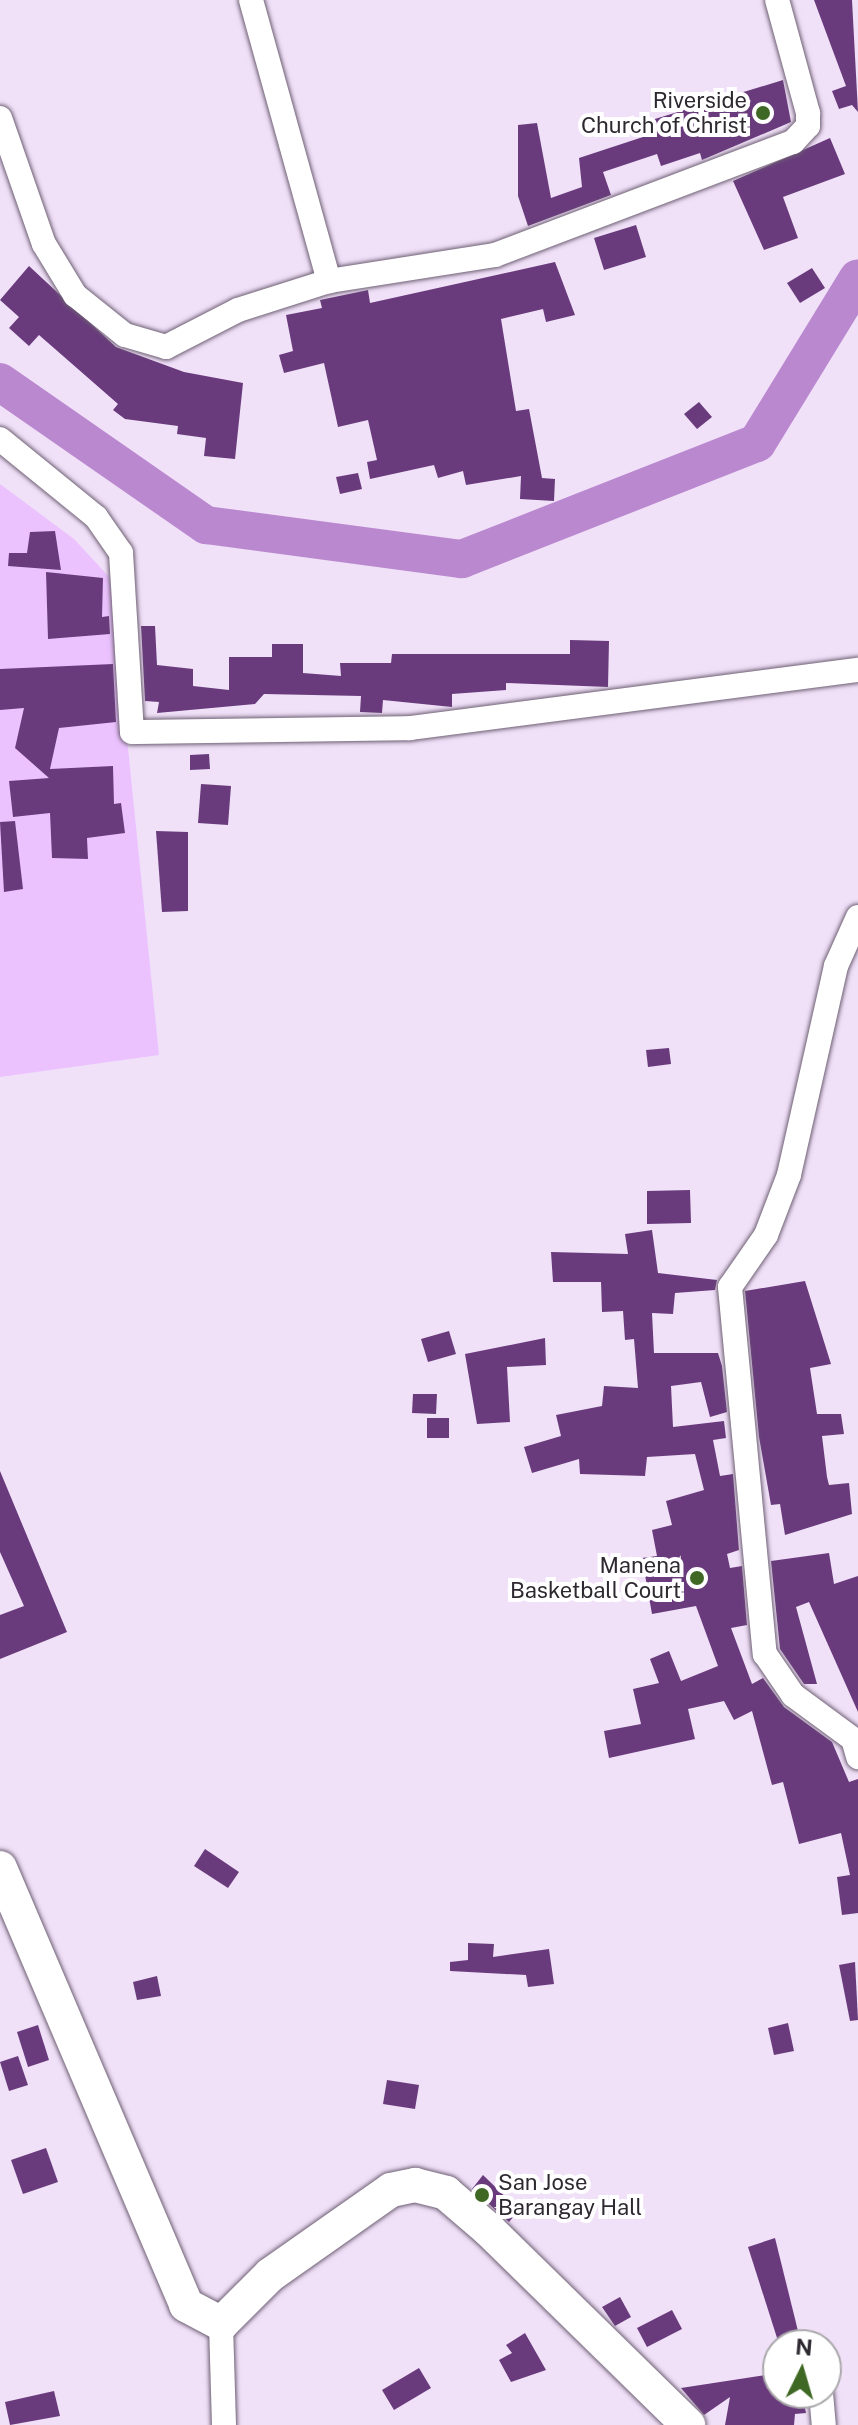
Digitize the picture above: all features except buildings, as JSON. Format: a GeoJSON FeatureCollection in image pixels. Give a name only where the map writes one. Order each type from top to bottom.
{"type":"FeatureCollection","features":[{"type":"Feature","properties":{"kind":"street"},"geometry":{"type":"LineString","coordinates":[[251,0],[329,281]]}},
{"type":"Feature","properties":{"kind":"street"},"geometry":{"type":"LineString","coordinates":[[0,118],[44,244],[75,295],[125,335],[166,347],[238,310],[329,281],[495,255],[793,142],[808,126],[808,113],[777,0]]}},
{"type":"Feature","properties":{"kind":"street"},"geometry":{"type":"LineString","coordinates":[[0,439],[96,517],[121,553],[132,732],[410,728],[858,670]]}},
{"type":"Feature","properties":{"kind":"street"},"geometry":{"type":"LineString","coordinates":[[858,917],[836,966],[789,1175],[766,1235],[730,1287],[730,1333],[752,1476],[765,1654],[793,1695],[853,1739],[858,1757]]}},
{"type":"Feature","properties":{"kind":"street"},"geometry":{"type":"LineString","coordinates":[[0,1868],[186,2305],[221,2324]]}},
{"type":"Feature","properties":{"kind":"street"},"geometry":{"type":"LineString","coordinates":[[224,2425],[221,2324],[270,2275],[391,2190],[415,2185],[446,2193],[489,2230],[688,2425]]}},
{"type":"Feature","properties":{"kind":"shaded area"},"geometry":{"type":"Polygon","coordinates":[[[0,484],[74,539],[111,579],[159,1055],[0,1077],[0,484]]]}},
{"type":"Feature","properties":{"kind":"waterway"},"geometry":{"type":"LineString","coordinates":[[0,382],[206,525],[462,559],[757,443],[858,278]]}},
{"type":"Feature","properties":{"kind":"place","name":"Riverside Church of Christ"},"geometry":{"type":"Point","coordinates":[763,113]}},
{"type":"Feature","properties":{"kind":"place","name":"Manena Basketball Court"},"geometry":{"type":"Point","coordinates":[697,1578]}},
{"type":"Feature","properties":{"kind":"place","name":"San Jose Barangay Hall"},"geometry":{"type":"Point","coordinates":[482,2195]}}]}
